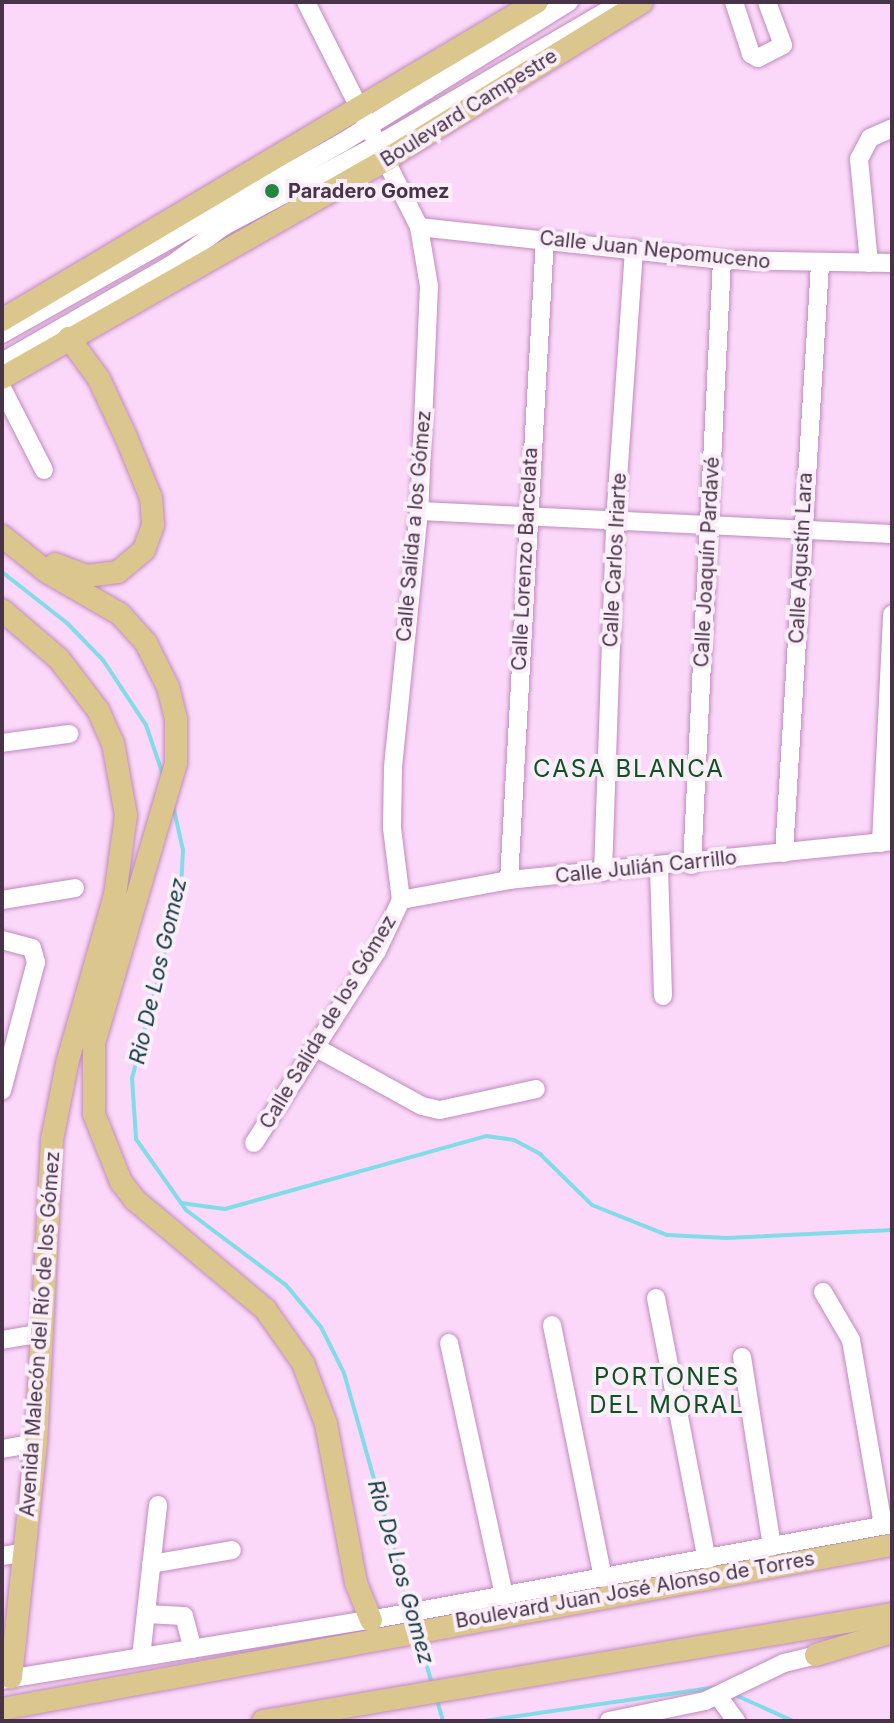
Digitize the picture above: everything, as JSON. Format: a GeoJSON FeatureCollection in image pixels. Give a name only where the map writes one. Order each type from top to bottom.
{"type":"FeatureCollection","features":[{"type":"Feature","properties":{"kind":"main road"},"geometry":{"type":"LineString","coordinates":[[2,320],[66,280],[366,115],[537,2]]}},
{"type":"Feature","properties":{"kind":"main road","name":"Boulevard Campestre"},"geometry":{"type":"LineString","coordinates":[[2,378],[642,2]]}},
{"type":"Feature","properties":{"kind":"main road"},"geometry":{"type":"LineString","coordinates":[[2,307],[66,280]]}},
{"type":"Feature","properties":{"kind":"main road"},"geometry":{"type":"LineString","coordinates":[[3,537],[60,567],[93,577],[127,567],[151,535],[151,498],[141,471],[99,379],[69,338]]}},
{"type":"Feature","properties":{"kind":"main road"},"geometry":{"type":"LineString","coordinates":[[3,537],[135,629],[168,687],[176,737],[168,801],[90,1067],[94,1114],[104,1148],[135,1200],[265,1309],[303,1363],[326,1424],[356,1583],[372,1626]]}},
{"type":"Feature","properties":{"kind":"main road","name":"Avenida Malecón del Río de los Gómez"},"geometry":{"type":"LineString","coordinates":[[2,610],[59,659],[98,710],[113,743],[126,815],[115,895],[67,1064],[52,1140],[36,1443],[26,1552],[7,1679]]}},
{"type":"Feature","properties":{"kind":"main road","name":"Boulevard Juan José Alonso de Torres"},"geometry":{"type":"LineString","coordinates":[[2,1709],[372,1626],[437,1618],[889,1531]]}},
{"type":"Feature","properties":{"kind":"main road"},"geometry":{"type":"LineString","coordinates":[[263,1721],[404,1700],[892,1614]]}},
{"type":"Feature","properties":{"kind":"main road"},"geometry":{"type":"LineString","coordinates":[[816,1655],[892,1632]]}},
{"type":"Feature","properties":{"kind":"street","name":"Calle Salida a los Gómez"},"geometry":{"type":"LineString","coordinates":[[306,2],[366,115],[419,227],[429,286],[419,511],[393,769],[392,828],[401,900]]}},
{"type":"Feature","properties":{"kind":"street"},"geometry":{"type":"LineString","coordinates":[[2,334],[366,115],[569,2]]}},
{"type":"Feature","properties":{"kind":"street"},"geometry":{"type":"LineString","coordinates":[[2,362],[174,263],[224,226],[383,152],[623,2]]}},
{"type":"Feature","properties":{"kind":"street"},"geometry":{"type":"LineString","coordinates":[[734,2],[751,54],[758,58],[783,45],[767,2]]}},
{"type":"Feature","properties":{"kind":"street"},"geometry":{"type":"LineString","coordinates":[[869,263],[859,159],[870,138],[892,128]]}},
{"type":"Feature","properties":{"kind":"street","name":"Calle Juan Nepomuceno"},"geometry":{"type":"LineString","coordinates":[[419,227],[545,238],[722,260],[892,263]]}},
{"type":"Feature","properties":{"kind":"street","name":"Calle Lorenzo Barcelata"},"geometry":{"type":"LineString","coordinates":[[509,880],[545,238]]}},
{"type":"Feature","properties":{"kind":"street","name":"Calle Carlos Iriarte"},"geometry":{"type":"LineString","coordinates":[[603,872],[615,522],[634,249]]}},
{"type":"Feature","properties":{"kind":"street","name":"Calle Joaquín Pardavé"},"geometry":{"type":"LineString","coordinates":[[692,865],[722,260]]}},
{"type":"Feature","properties":{"kind":"street","name":"Calle Agustín Lara"},"geometry":{"type":"LineString","coordinates":[[784,853],[820,264]]}},
{"type":"Feature","properties":{"kind":"street"},"geometry":{"type":"LineString","coordinates":[[2,388],[44,470]]}},
{"type":"Feature","properties":{"kind":"street"},"geometry":{"type":"LineString","coordinates":[[419,511],[892,534]]}},
{"type":"Feature","properties":{"kind":"street"},"geometry":{"type":"LineString","coordinates":[[887,842],[892,614]]}},
{"type":"Feature","properties":{"kind":"street"},"geometry":{"type":"LineString","coordinates":[[2,743],[69,734]]}},
{"type":"Feature","properties":{"kind":"street","name":"Calle Julián Carrillo"},"geometry":{"type":"LineString","coordinates":[[401,900],[509,880],[692,865],[887,842]]}},
{"type":"Feature","properties":{"kind":"street"},"geometry":{"type":"LineString","coordinates":[[659,868],[663,996]]}},
{"type":"Feature","properties":{"kind":"street"},"geometry":{"type":"LineString","coordinates":[[2,900],[75,888]]}},
{"type":"Feature","properties":{"kind":"street","name":"Calle Salida de los Gómez"},"geometry":{"type":"LineString","coordinates":[[254,1143],[377,951],[401,900]]}},
{"type":"Feature","properties":{"kind":"street"},"geometry":{"type":"LineString","coordinates":[[2,940],[32,948],[36,962],[10,1027],[2,1091]]}},
{"type":"Feature","properties":{"kind":"street"},"geometry":{"type":"LineString","coordinates":[[315,1047],[422,1106],[440,1110],[536,1089]]}},
{"type":"Feature","properties":{"kind":"street"},"geometry":{"type":"LineString","coordinates":[[823,1292],[851,1340],[889,1531]]}},
{"type":"Feature","properties":{"kind":"street"},"geometry":{"type":"LineString","coordinates":[[656,1298],[707,1560]]}},
{"type":"Feature","properties":{"kind":"street"},"geometry":{"type":"LineString","coordinates":[[552,1325],[603,1578]]}},
{"type":"Feature","properties":{"kind":"street"},"geometry":{"type":"LineString","coordinates":[[2,1340],[41,1333]]}},
{"type":"Feature","properties":{"kind":"street"},"geometry":{"type":"LineString","coordinates":[[449,1343],[504,1596]]}},
{"type":"Feature","properties":{"kind":"street"},"geometry":{"type":"LineString","coordinates":[[742,1357],[772,1547]]}},
{"type":"Feature","properties":{"kind":"street"},"geometry":{"type":"LineString","coordinates":[[2,1449],[36,1443]]}},
{"type":"Feature","properties":{"kind":"street"},"geometry":{"type":"LineString","coordinates":[[141,1657],[158,1505]]}},
{"type":"Feature","properties":{"kind":"street","name":"Boulevard Juan José Alonso de Torres"},"geometry":{"type":"LineString","coordinates":[[437,1618],[504,1596],[772,1547],[889,1531]]}},
{"type":"Feature","properties":{"kind":"street"},"geometry":{"type":"LineString","coordinates":[[151,1564],[232,1550]]}},
{"type":"Feature","properties":{"kind":"street"},"geometry":{"type":"LineString","coordinates":[[2,1556],[26,1552]]}},
{"type":"Feature","properties":{"kind":"street"},"geometry":{"type":"LineString","coordinates":[[146,1614],[184,1616],[193,1649]]}},
{"type":"Feature","properties":{"kind":"street","name":"Boulevard Juan José Alonso de Torres"},"geometry":{"type":"LineString","coordinates":[[7,1679],[193,1649],[372,1626]]}},
{"type":"Feature","properties":{"kind":"street"},"geometry":{"type":"LineString","coordinates":[[609,1721],[722,1694],[758,1676],[816,1655],[892,1641]]}},
{"type":"Feature","properties":{"kind":"street"},"geometry":{"type":"LineString","coordinates":[[722,1694],[736,1721]]}},
{"type":"Feature","properties":{"kind":"waterway","name":"Rio De Los Gomez"},"geometry":{"type":"LineString","coordinates":[[2,572],[67,623],[103,660],[146,725],[163,775]]}},
{"type":"Feature","properties":{"kind":"waterway","name":"Rio De Los Gomez"},"geometry":{"type":"LineString","coordinates":[[173,806],[183,850],[181,889],[132,1078],[136,1139],[186,1210],[286,1285],[321,1327],[344,1373],[410,1607]]}},
{"type":"Feature","properties":{"kind":"waterway"},"geometry":{"type":"LineString","coordinates":[[181,1203],[225,1209],[486,1136],[514,1140],[540,1154],[592,1205],[667,1235],[727,1238],[892,1230]]}},
{"type":"Feature","properties":{"kind":"waterway","name":"Rio De Los Gomez"},"geometry":{"type":"LineString","coordinates":[[419,1639],[432,1684]]}},
{"type":"Feature","properties":{"kind":"waterway","name":"Rio De Los Gomez"},"geometry":{"type":"LineString","coordinates":[[484,1721],[718,1687]]}},
{"type":"Feature","properties":{"kind":"waterway","name":"Rio De Los Gomez"},"geometry":{"type":"LineString","coordinates":[[733,1694],[793,1721]]}},
{"type":"Feature","properties":{"kind":"waterway","name":"Rio De Los Gomez"},"geometry":{"type":"LineString","coordinates":[[437,1700],[443,1721]]}},
{"type":"Feature","properties":{"kind":"place","name":"Paradero Gomez"},"geometry":{"type":"Point","coordinates":[272,191]}},
{"type":"Feature","properties":{"kind":"district","name":"CASA BLANCA"},"geometry":{"type":"Point","coordinates":[629,769]}},
{"type":"Feature","properties":{"kind":"district","name":"PORTONES DEL MORAL"},"geometry":{"type":"Point","coordinates":[667,1391]}}]}
